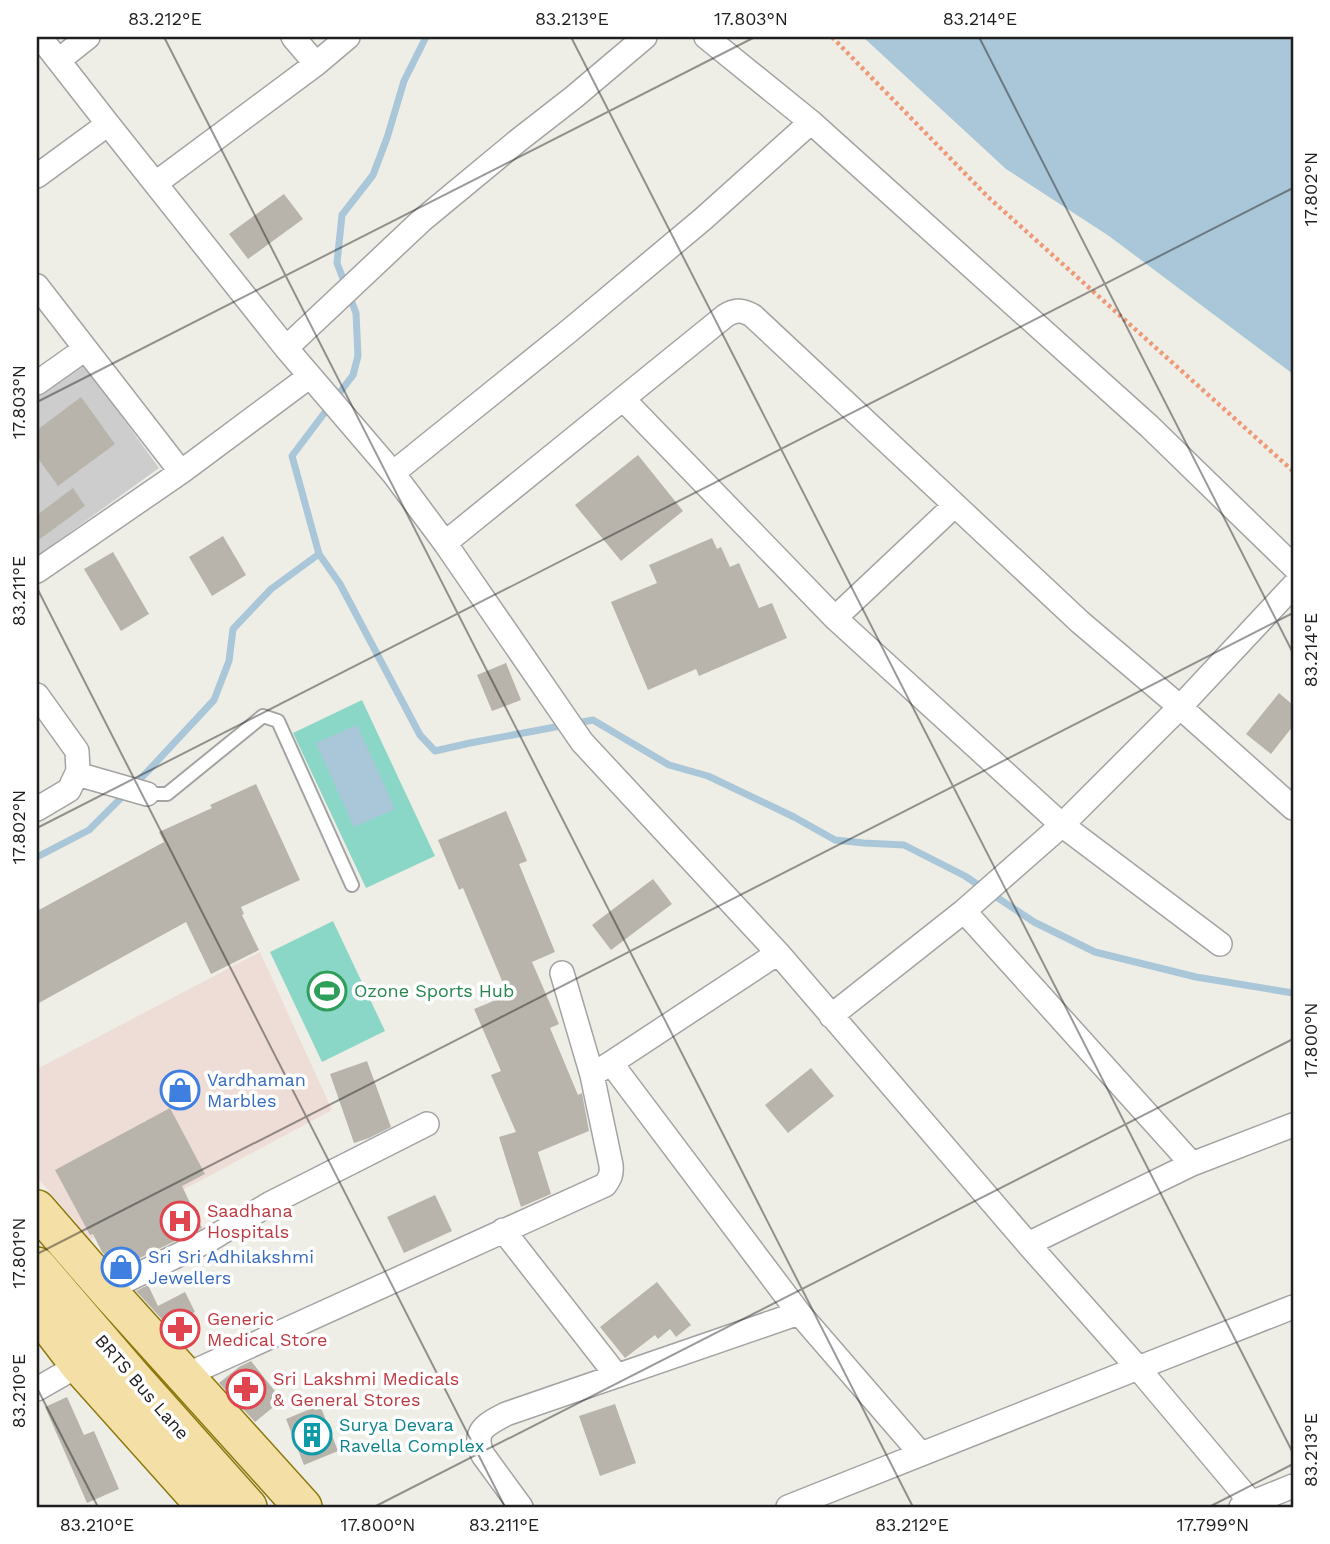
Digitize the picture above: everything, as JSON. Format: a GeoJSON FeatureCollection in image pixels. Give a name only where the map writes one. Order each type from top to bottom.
{"type":"FeatureCollection","features":[{"type":"Feature","properties":{"kind":"main road"},"geometry":{"type":"LineString","coordinates":[[37,1209],[303,1507]]}},
{"type":"Feature","properties":{"kind":"main road","name":"BRTS Bus Lane"},"geometry":{"type":"LineString","coordinates":[[37,1266],[248,1507]]}},
{"type":"Feature","properties":{"kind":"main road"},"geometry":{"type":"LineString","coordinates":[[37,1313],[79,1365],[206,1507]]}},
{"type":"Feature","properties":{"kind":"street"},"geometry":{"type":"LineString","coordinates":[[40,37],[286,348],[393,473],[445,543],[579,738],[778,953],[1138,1368],[1249,1506],[1293,1486]]}},
{"type":"Feature","properties":{"kind":"street"},"geometry":{"type":"LineString","coordinates":[[59,60],[88,37]]}},
{"type":"Feature","properties":{"kind":"street"},"geometry":{"type":"LineString","coordinates":[[293,37],[316,64]]}},
{"type":"Feature","properties":{"kind":"street"},"geometry":{"type":"LineString","coordinates":[[156,183],[316,64],[348,37]]}},
{"type":"Feature","properties":{"kind":"street"},"geometry":{"type":"LineString","coordinates":[[286,348],[421,221],[645,37]]}},
{"type":"Feature","properties":{"kind":"street"},"geometry":{"type":"LineString","coordinates":[[706,37],[811,122],[1149,426],[1293,566]]}},
{"type":"Feature","properties":{"kind":"street"},"geometry":{"type":"LineString","coordinates":[[393,473],[693,228],[811,122]]}},
{"type":"Feature","properties":{"kind":"street"},"geometry":{"type":"LineString","coordinates":[[37,176],[108,124]]}},
{"type":"Feature","properties":{"kind":"street"},"geometry":{"type":"LineString","coordinates":[[37,286],[181,471]]}},
{"type":"Feature","properties":{"kind":"street"},"geometry":{"type":"LineString","coordinates":[[445,543],[725,316],[735,311],[746,311],[1080,622],[1293,808]]}},
{"type":"Feature","properties":{"kind":"street"},"geometry":{"type":"LineString","coordinates":[[37,383],[85,349]]}},
{"type":"Feature","properties":{"kind":"street"},"geometry":{"type":"LineString","coordinates":[[37,571],[181,471],[316,383]]}},
{"type":"Feature","properties":{"kind":"street"},"geometry":{"type":"LineString","coordinates":[[623,398],[835,618],[1062,825],[1220,944]]}},
{"type":"Feature","properties":{"kind":"street"},"geometry":{"type":"LineString","coordinates":[[835,618],[955,505]]}},
{"type":"Feature","properties":{"kind":"street"},"geometry":{"type":"LineString","coordinates":[[831,1016],[970,906],[1062,825],[1180,707],[1293,586]]}},
{"type":"Feature","properties":{"kind":"street"},"geometry":{"type":"LineString","coordinates":[[37,695],[77,751],[78,771],[69,790],[37,809]]}},
{"type":"Feature","properties":{"kind":"street"},"geometry":{"type":"LineString","coordinates":[[77,774],[146,794]]}},
{"type":"Feature","properties":{"kind":"street"},"geometry":{"type":"LineString","coordinates":[[970,906],[1192,1164]]}},
{"type":"Feature","properties":{"kind":"street"},"geometry":{"type":"LineString","coordinates":[[601,1069],[778,953]]}},
{"type":"Feature","properties":{"kind":"street"},"geometry":{"type":"LineString","coordinates":[[183,1375],[605,1185],[612,1172],[601,1069],[562,974]]}},
{"type":"Feature","properties":{"kind":"street"},"geometry":{"type":"LineString","coordinates":[[601,1069],[799,1313],[920,1454]]}},
{"type":"Feature","properties":{"kind":"street"},"geometry":{"type":"LineString","coordinates":[[109,1292],[121,1283],[209,1240],[271,1203],[427,1124]]}},
{"type":"Feature","properties":{"kind":"street"},"geometry":{"type":"LineString","coordinates":[[1028,1244],[1192,1164],[1293,1125]]}},
{"type":"Feature","properties":{"kind":"street"},"geometry":{"type":"LineString","coordinates":[[503,1230],[617,1376]]}},
{"type":"Feature","properties":{"kind":"street"},"geometry":{"type":"LineString","coordinates":[[788,1507],[1293,1307]]}},
{"type":"Feature","properties":{"kind":"street"},"geometry":{"type":"LineString","coordinates":[[521,1507],[478,1445],[481,1430],[491,1422],[506,1414],[799,1313]]}},
{"type":"Feature","properties":{"kind":"street"},"geometry":{"type":"LineString","coordinates":[[37,1389],[79,1365]]}},
{"type":"Feature","properties":{"kind":"lane"},"geometry":{"type":"LineString","coordinates":[[146,794],[167,794],[263,716],[278,721],[352,886]]}},
{"type":"Feature","properties":{"kind":"path"},"geometry":{"type":"LineString","coordinates":[[832,37],[988,197],[1293,471]]}},
{"type":"Feature","properties":{"kind":"shaded area"},"geometry":{"type":"Polygon","coordinates":[[[863,37],[1293,37],[1293,374],[1109,236],[1006,169],[863,37]]]}},
{"type":"Feature","properties":{"kind":"shaded area"},"geometry":{"type":"Polygon","coordinates":[[[82,362],[159,468],[37,556],[37,395],[82,362]]]}},
{"type":"Feature","properties":{"kind":"shaded area"},"geometry":{"type":"Polygon","coordinates":[[[362,700],[435,856],[366,888],[293,733],[362,700]]]}},
{"type":"Feature","properties":{"kind":"shaded area"},"geometry":{"type":"Polygon","coordinates":[[[357,725],[395,809],[354,827],[316,743],[357,725]]]}},
{"type":"Feature","properties":{"kind":"shaded area","name":"Ozone Sports Hub"},"geometry":{"type":"Polygon","coordinates":[[[333,921],[385,1031],[322,1062],[270,952],[333,921]]]}},
{"type":"Feature","properties":{"kind":"shaded area","name":"Vardhaman Marbles"},"geometry":{"type":"Polygon","coordinates":[[[260,952],[332,1110],[90,1240],[37,1177],[37,1069],[260,952]]]}},
{"type":"Feature","properties":{"kind":"building"},"geometry":{"type":"Polygon","coordinates":[[[284,194],[303,219],[248,259],[229,234],[284,194]]]}},
{"type":"Feature","properties":{"kind":"building"},"geometry":{"type":"Polygon","coordinates":[[[81,397],[115,444],[58,486],[37,457],[37,430],[81,397]]]}},
{"type":"Feature","properties":{"kind":"building"},"geometry":{"type":"Polygon","coordinates":[[[638,455],[683,511],[621,561],[575,505],[638,455]]]}},
{"type":"Feature","properties":{"kind":"building"},"geometry":{"type":"Polygon","coordinates":[[[73,488],[85,506],[37,541],[37,515],[73,488]]]}},
{"type":"Feature","properties":{"kind":"building"},"geometry":{"type":"Polygon","coordinates":[[[223,536],[246,575],[212,596],[189,557],[223,536]]]}},
{"type":"Feature","properties":{"kind":"building"},"geometry":{"type":"Polygon","coordinates":[[[712,538],[717,549],[721,547],[730,567],[739,563],[759,608],[772,603],[787,638],[699,676],[696,669],[648,690],[611,602],[657,583],[649,565],[712,538]]]}},
{"type":"Feature","properties":{"kind":"building"},"geometry":{"type":"Polygon","coordinates":[[[113,552],[149,614],[121,631],[84,569],[113,552]]]}},
{"type":"Feature","properties":{"kind":"building"},"geometry":{"type":"Polygon","coordinates":[[[506,663],[521,700],[492,711],[477,675],[506,663]]]}},
{"type":"Feature","properties":{"kind":"building"},"geometry":{"type":"Polygon","coordinates":[[[1279,693],[1293,705],[1293,726],[1271,754],[1246,734],[1279,693]]]}},
{"type":"Feature","properties":{"kind":"building"},"geometry":{"type":"Polygon","coordinates":[[[256,784],[300,880],[241,907],[244,914],[242,915],[259,950],[211,974],[186,922],[37,1004],[37,911],[164,842],[159,832],[256,784]]]}},
{"type":"Feature","properties":{"kind":"building"},"geometry":{"type":"Polygon","coordinates":[[[506,811],[527,861],[519,864],[555,952],[532,962],[559,1024],[550,1028],[578,1095],[582,1093],[589,1131],[538,1152],[551,1194],[521,1207],[499,1137],[516,1132],[491,1075],[501,1071],[474,1009],[508,995],[463,888],[459,890],[438,840],[506,811]]]}},
{"type":"Feature","properties":{"kind":"building"},"geometry":{"type":"Polygon","coordinates":[[[653,879],[672,904],[611,950],[592,925],[653,879]]]}},
{"type":"Feature","properties":{"kind":"building"},"geometry":{"type":"Polygon","coordinates":[[[367,1061],[391,1127],[354,1143],[330,1074],[367,1061]]]}},
{"type":"Feature","properties":{"kind":"building"},"geometry":{"type":"Polygon","coordinates":[[[811,1068],[834,1096],[788,1133],[765,1105],[811,1068]]]}},
{"type":"Feature","properties":{"kind":"building"},"geometry":{"type":"Polygon","coordinates":[[[170,1108],[205,1174],[182,1186],[202,1228],[117,1269],[102,1252],[93,1234],[90,1235],[55,1170],[170,1108]]]}},
{"type":"Feature","properties":{"kind":"building"},"geometry":{"type":"Polygon","coordinates":[[[435,1195],[452,1231],[404,1253],[387,1217],[435,1195]]]}},
{"type":"Feature","properties":{"kind":"building"},"geometry":{"type":"Polygon","coordinates":[[[657,1282],[691,1325],[676,1337],[670,1329],[658,1339],[655,1335],[625,1358],[600,1327],[657,1282]]]}},
{"type":"Feature","properties":{"kind":"building"},"geometry":{"type":"Polygon","coordinates":[[[148,1285],[158,1306],[185,1292],[195,1312],[168,1326],[136,1291],[148,1285]]]}},
{"type":"Feature","properties":{"kind":"building"},"geometry":{"type":"Polygon","coordinates":[[[251,1361],[282,1400],[255,1422],[219,1383],[251,1361]]]}},
{"type":"Feature","properties":{"kind":"building"},"geometry":{"type":"Polygon","coordinates":[[[67,1397],[84,1435],[94,1431],[119,1489],[87,1503],[45,1407],[67,1397]]]}},
{"type":"Feature","properties":{"kind":"building"},"geometry":{"type":"Polygon","coordinates":[[[615,1404],[636,1463],[600,1476],[579,1416],[615,1404]]]}},
{"type":"Feature","properties":{"kind":"building","name":"Surya Devara Ravella Complex"},"geometry":{"type":"Polygon","coordinates":[[[320,1405],[338,1451],[304,1465],[286,1419],[320,1405]]]}},
{"type":"Feature","properties":{"kind":"waterway"},"geometry":{"type":"LineString","coordinates":[[319,554],[292,456],[353,375],[358,356],[356,313],[337,263],[342,215],[373,175],[404,81],[426,37]]}},
{"type":"Feature","properties":{"kind":"waterway"},"geometry":{"type":"LineString","coordinates":[[37,857],[89,830],[148,771],[214,700],[229,661],[233,629],[271,589],[319,554],[340,584],[420,735],[435,751],[593,720],[669,765],[708,776],[835,840],[904,845],[965,876],[1034,922],[1095,952],[1196,977],[1293,993]]}},
{"type":"Feature","properties":{"kind":"place","name":"Ozone Sports Hub"},"geometry":{"type":"Point","coordinates":[327,991]}},
{"type":"Feature","properties":{"kind":"place","name":"Vardhaman Marbles"},"geometry":{"type":"Point","coordinates":[180,1090]}},
{"type":"Feature","properties":{"kind":"place","name":"Saadhana Hospitals"},"geometry":{"type":"Point","coordinates":[180,1221]}},
{"type":"Feature","properties":{"kind":"place","name":"Sri Sri Adhilakshmi Jewellers"},"geometry":{"type":"Point","coordinates":[121,1267]}},
{"type":"Feature","properties":{"kind":"place","name":"Generic Medical Store"},"geometry":{"type":"Point","coordinates":[180,1329]}},
{"type":"Feature","properties":{"kind":"place","name":"Sri Lakshmi Medicals & General Stores"},"geometry":{"type":"Point","coordinates":[246,1389]}},
{"type":"Feature","properties":{"kind":"place","name":"Surya Devara Ravella Complex"},"geometry":{"type":"Point","coordinates":[312,1435]}}]}
